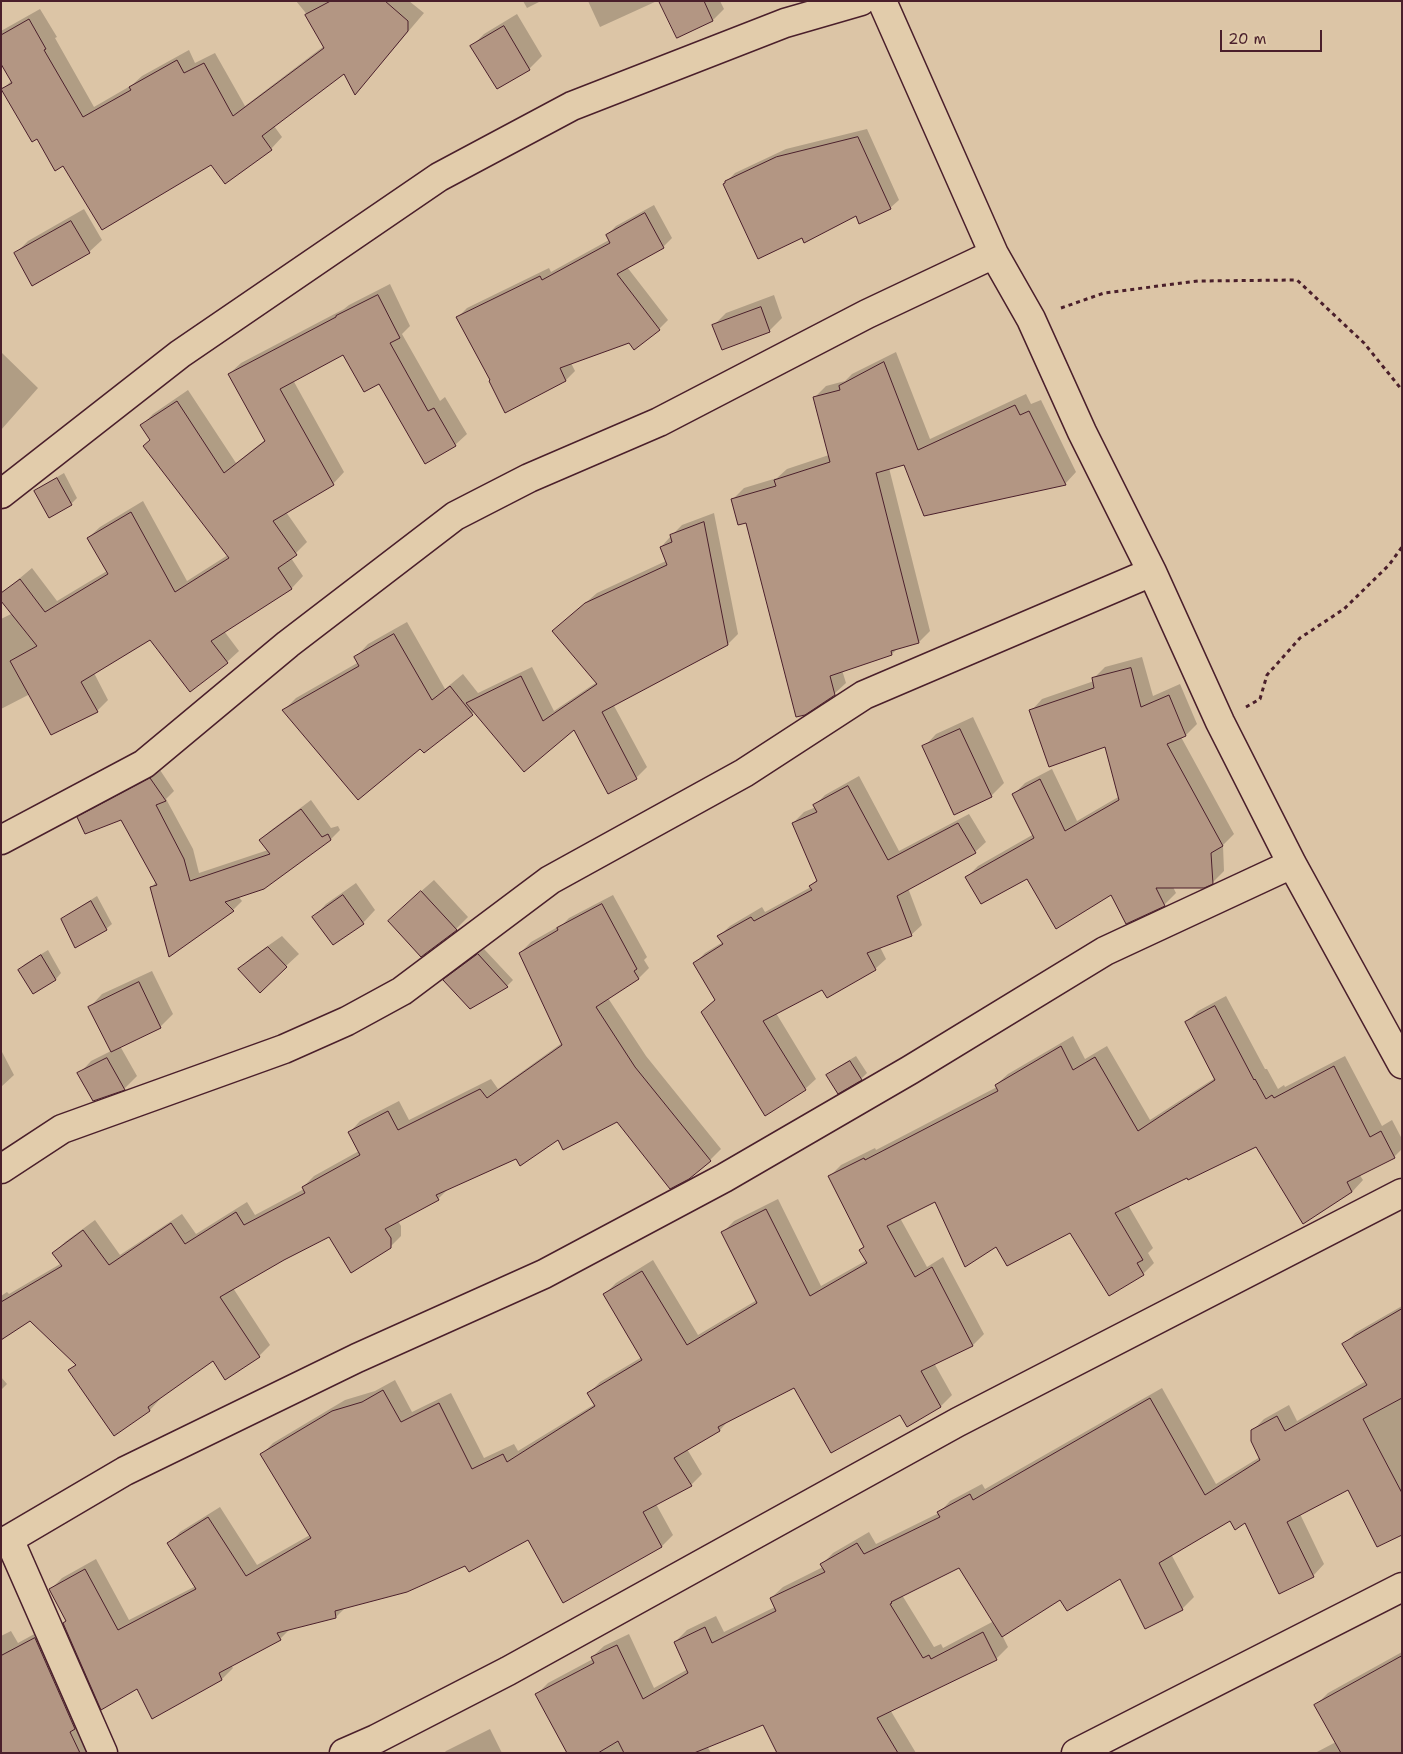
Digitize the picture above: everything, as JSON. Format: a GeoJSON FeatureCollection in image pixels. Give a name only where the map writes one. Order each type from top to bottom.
{"type":"FeatureCollection","features":[{"type":"Feature","properties":{"kind":"street"},"geometry":{"type":"LineString","coordinates":[[1,494],[180,354],[439,177],[572,106],[785,23],[861,1]]}},
{"type":"Feature","properties":{"kind":"street"},"geometry":{"type":"LineString","coordinates":[[882,1],[994,254],[1031,319],[1082,432],[1152,572],[1220,722],[1292,864],[1402,1064]]}},
{"type":"Feature","properties":{"kind":"street"},"geometry":{"type":"LineString","coordinates":[[1,840],[144,764],[288,644],[455,516],[529,478],[659,422],[867,314],[994,254]]}},
{"type":"Feature","properties":{"kind":"street"},"geometry":{"type":"LineString","coordinates":[[1,1169],[62,1129],[284,1049],[347,1021],[402,991],[550,880],[744,772],[864,695],[1152,572]]}},
{"type":"Feature","properties":{"kind":"street"},"geometry":{"type":"LineString","coordinates":[[103,1753],[5,1541],[125,1471],[357,1358],[552,1269],[724,1178],[910,1070],[1105,951],[1292,864]]}},
{"type":"Feature","properties":{"kind":"street"},"geometry":{"type":"LineString","coordinates":[[344,1753],[376,1739],[508,1671],[958,1422],[1402,1193]]}},
{"type":"Feature","properties":{"kind":"street"},"geometry":{"type":"LineString","coordinates":[[1076,1753],[1402,1587]]}},
{"type":"Feature","properties":{"kind":"path"},"geometry":{"type":"LineString","coordinates":[[1031,319],[1104,293],[1198,281],[1297,280],[1364,343],[1402,390]]}},
{"type":"Feature","properties":{"kind":"path"},"geometry":{"type":"LineString","coordinates":[[1220,722],[1260,699],[1267,675],[1300,638],[1344,609],[1390,565],[1402,547]]}},
{"type":"Feature","properties":{"kind":"building"},"geometry":{"type":"Polygon","coordinates":[[[331,1],[385,1],[408,21],[408,31],[355,95],[344,74],[262,136],[272,150],[225,184],[211,165],[102,230],[63,166],[55,171],[37,139],[32,142],[1,89],[12,83],[1,64],[1,35],[29,19],[46,49],[44,50],[83,117],[131,90],[129,87],[177,60],[184,73],[204,63],[233,116],[324,48],[305,15],[331,1]]]}},
{"type":"Feature","properties":{"kind":"building"},"geometry":{"type":"Polygon","coordinates":[[[659,1],[704,1],[713,21],[677,38],[659,1]]]}},
{"type":"Feature","properties":{"kind":"building"},"geometry":{"type":"Polygon","coordinates":[[[504,26],[530,70],[497,89],[470,46],[504,26]]]}},
{"type":"Feature","properties":{"kind":"building"},"geometry":{"type":"Polygon","coordinates":[[[858,137],[891,209],[859,224],[856,216],[804,243],[802,238],[758,259],[723,184],[725,181],[776,157],[858,137]]]}},
{"type":"Feature","properties":{"kind":"building"},"geometry":{"type":"Polygon","coordinates":[[[645,213],[664,248],[617,274],[660,330],[634,350],[629,343],[560,368],[566,381],[505,413],[490,380],[456,317],[540,276],[542,280],[610,243],[606,235],[645,213]]]}},
{"type":"Feature","properties":{"kind":"building"},"geometry":{"type":"Polygon","coordinates":[[[71,221],[90,253],[32,286],[14,253],[71,221]]]}},
{"type":"Feature","properties":{"kind":"building"},"geometry":{"type":"Polygon","coordinates":[[[378,295],[400,338],[390,343],[428,411],[434,408],[456,446],[425,464],[379,384],[364,392],[343,355],[280,389],[334,485],[273,521],[297,555],[278,568],[292,589],[211,641],[228,663],[190,692],[150,640],[81,682],[98,712],[51,735],[10,661],[37,646],[1,601],[1,593],[20,579],[45,612],[108,574],[87,538],[131,512],[175,592],[229,558],[143,446],[150,440],[140,425],[177,401],[224,473],[265,441],[228,374],[378,295]]]}},
{"type":"Feature","properties":{"kind":"building"},"geometry":{"type":"Polygon","coordinates":[[[761,307],[770,332],[722,350],[712,325],[761,307]]]}},
{"type":"Feature","properties":{"kind":"building"},"geometry":{"type":"Polygon","coordinates":[[[884,362],[918,450],[1015,405],[1020,415],[1029,411],[1066,485],[924,516],[904,465],[876,473],[919,643],[891,651],[892,655],[830,676],[835,695],[805,715],[796,717],[746,523],[738,525],[731,499],[776,486],[774,480],[830,462],[813,397],[840,390],[839,386],[884,362]]]}},
{"type":"Feature","properties":{"kind":"building"},"geometry":{"type":"Polygon","coordinates":[[[57,478],[72,505],[49,518],[34,491],[57,478]]]}},
{"type":"Feature","properties":{"kind":"building"},"geometry":{"type":"Polygon","coordinates":[[[704,522],[728,645],[602,712],[637,779],[608,794],[574,730],[524,772],[466,703],[521,676],[543,721],[597,684],[552,631],[585,603],[667,565],[660,547],[672,542],[670,535],[704,522]]]}},
{"type":"Feature","properties":{"kind":"building"},"geometry":{"type":"Polygon","coordinates":[[[394,634],[432,700],[450,686],[473,715],[424,753],[420,749],[358,800],[282,710],[359,666],[354,657],[394,634]]]}},
{"type":"Feature","properties":{"kind":"building"},"geometry":{"type":"Polygon","coordinates":[[[1131,668],[1141,707],[1169,695],[1186,736],[1167,744],[1223,846],[1211,853],[1213,884],[1204,888],[1156,888],[1165,906],[1126,924],[1111,895],[1056,929],[1027,879],[981,904],[965,877],[1034,838],[1012,794],[1040,779],[1065,831],[1119,800],[1105,747],[1049,767],[1029,710],[1094,688],[1092,678],[1131,668]]]}},
{"type":"Feature","properties":{"kind":"building"},"geometry":{"type":"Polygon","coordinates":[[[960,729],[992,797],[954,815],[922,746],[960,729]]]}},
{"type":"Feature","properties":{"kind":"building"},"geometry":{"type":"Polygon","coordinates":[[[150,778],[166,801],[156,805],[184,859],[190,881],[270,854],[259,840],[301,809],[322,837],[328,834],[331,840],[264,889],[225,902],[234,911],[169,957],[150,887],[157,885],[121,820],[85,834],[77,817],[150,778]]]}},
{"type":"Feature","properties":{"kind":"building"},"geometry":{"type":"Polygon","coordinates":[[[848,786],[888,860],[958,823],[976,853],[897,896],[912,936],[867,953],[876,970],[827,998],[822,990],[763,1021],[806,1090],[765,1116],[701,1012],[715,1000],[693,963],[723,944],[717,936],[751,917],[754,921],[812,890],[809,886],[817,881],[792,823],[817,812],[813,805],[848,786]]]}},
{"type":"Feature","properties":{"kind":"building"},"geometry":{"type":"Polygon","coordinates":[[[421,891],[457,930],[421,957],[388,921],[421,891]]]}},
{"type":"Feature","properties":{"kind":"building"},"geometry":{"type":"Polygon","coordinates":[[[343,895],[364,924],[333,945],[312,917],[343,895]]]}},
{"type":"Feature","properties":{"kind":"building"},"geometry":{"type":"Polygon","coordinates":[[[91,901],[107,930],[75,948],[61,919],[91,901]]]}},
{"type":"Feature","properties":{"kind":"building"},"geometry":{"type":"Polygon","coordinates":[[[602,904],[637,969],[634,971],[639,979],[596,1007],[635,1067],[711,1161],[689,1179],[670,1189],[617,1122],[563,1150],[558,1140],[520,1166],[516,1159],[436,1195],[439,1200],[385,1229],[391,1238],[391,1248],[351,1273],[329,1237],[284,1260],[220,1297],[260,1357],[225,1380],[213,1361],[148,1407],[150,1411],[114,1436],[68,1370],[76,1365],[30,1321],[1,1340],[1,1302],[62,1266],[52,1253],[83,1230],[109,1265],[171,1223],[185,1244],[236,1212],[244,1225],[305,1193],[302,1187],[360,1155],[348,1132],[388,1111],[398,1130],[480,1089],[487,1098],[562,1045],[519,953],[558,930],[557,928],[602,904]]]}},
{"type":"Feature","properties":{"kind":"building"},"geometry":{"type":"Polygon","coordinates":[[[268,947],[287,967],[260,993],[238,969],[268,947]]]}},
{"type":"Feature","properties":{"kind":"building"},"geometry":{"type":"Polygon","coordinates":[[[478,954],[508,987],[470,1009],[443,980],[478,954]]]}},
{"type":"Feature","properties":{"kind":"building"},"geometry":{"type":"Polygon","coordinates":[[[41,955],[56,980],[33,994],[18,970],[41,955]]]}},
{"type":"Feature","properties":{"kind":"building"},"geometry":{"type":"Polygon","coordinates":[[[139,982],[161,1028],[111,1052],[88,1007],[139,982]]]}},
{"type":"Feature","properties":{"kind":"building"},"geometry":{"type":"Polygon","coordinates":[[[1215,1006],[1266,1099],[1272,1095],[1274,1098],[1334,1066],[1370,1137],[1381,1131],[1395,1158],[1347,1182],[1352,1192],[1303,1224],[1256,1147],[1188,1180],[1187,1178],[1115,1213],[1143,1260],[1137,1263],[1144,1275],[1109,1296],[1070,1233],[1007,1266],[996,1247],[965,1267],[935,1202],[887,1226],[915,1277],[932,1267],[973,1346],[921,1371],[941,1407],[907,1427],[900,1415],[831,1453],[794,1388],[718,1427],[720,1431],[674,1458],[692,1486],[643,1512],[662,1547],[563,1603],[528,1540],[469,1572],[465,1566],[407,1592],[335,1611],[336,1618],[277,1633],[281,1640],[219,1673],[222,1680],[152,1719],[137,1689],[101,1710],[63,1623],[66,1621],[49,1589],[85,1569],[118,1630],[196,1589],[167,1543],[208,1517],[246,1576],[311,1538],[260,1454],[332,1411],[362,1402],[383,1390],[401,1422],[439,1403],[472,1469],[503,1454],[507,1462],[595,1406],[587,1393],[642,1360],[603,1294],[642,1271],[687,1345],[757,1303],[721,1232],[766,1209],[810,1296],[867,1263],[859,1250],[864,1247],[828,1176],[864,1158],[865,1160],[998,1091],[995,1085],[1061,1046],[1073,1070],[1095,1057],[1138,1131],[1215,1080],[1185,1022],[1215,1006]]]}},
{"type":"Feature","properties":{"kind":"building"},"geometry":{"type":"Polygon","coordinates":[[[107,1058],[125,1090],[93,1101],[77,1073],[107,1058]]]}},
{"type":"Feature","properties":{"kind":"building"},"geometry":{"type":"Polygon","coordinates":[[[850,1061],[862,1080],[838,1094],[826,1075],[850,1061]]]}},
{"type":"Feature","properties":{"kind":"building"},"geometry":{"type":"Polygon","coordinates":[[[1402,1309],[1402,1398],[1363,1419],[1402,1493],[1402,1535],[1377,1547],[1348,1490],[1287,1522],[1314,1577],[1279,1594],[1245,1523],[1235,1530],[1230,1521],[1159,1563],[1183,1610],[1145,1629],[1120,1579],[1067,1611],[1060,1600],[1002,1637],[959,1568],[890,1604],[923,1658],[929,1655],[931,1659],[983,1632],[997,1660],[877,1718],[898,1753],[777,1753],[763,1725],[694,1753],[624,1753],[618,1741],[598,1753],[567,1753],[535,1694],[594,1663],[591,1657],[617,1645],[643,1699],[688,1673],[674,1642],[705,1627],[712,1643],[776,1611],[770,1598],[825,1572],[820,1564],[857,1543],[864,1554],[940,1517],[937,1512],[970,1494],[973,1500],[1150,1398],[1205,1495],[1260,1460],[1251,1441],[1251,1430],[1277,1416],[1285,1431],[1367,1385],[1342,1344],[1402,1309]]]}},
{"type":"Feature","properties":{"kind":"building"},"geometry":{"type":"Polygon","coordinates":[[[35,1638],[75,1729],[70,1732],[80,1753],[1,1753],[1,1656],[35,1638]]]}},
{"type":"Feature","properties":{"kind":"building"},"geometry":{"type":"Polygon","coordinates":[[[1402,1656],[1402,1753],[1341,1753],[1314,1705],[1402,1656]]]}}]}
